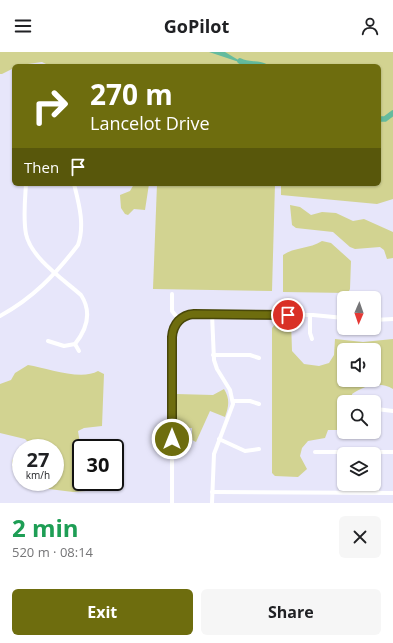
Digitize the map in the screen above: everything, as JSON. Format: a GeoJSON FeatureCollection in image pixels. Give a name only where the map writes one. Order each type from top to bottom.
{"type":"FeatureCollection","features":[{"type":"Feature","properties":{"kind":"street"},"geometry":{"type":"LineString","coordinates":[[26,186],[25,227],[28,241],[33,251],[80,295],[85,302],[87,318],[81,337],[75,344],[64,346],[48,341]]}},
{"type":"Feature","properties":{"kind":"street"},"geometry":{"type":"LineString","coordinates":[[0,316],[28,300],[78,245],[80,238],[80,204],[75,186]]}},
{"type":"Feature","properties":{"kind":"street"},"geometry":{"type":"LineString","coordinates":[[172,294],[172,311],[179,320]]}},
{"type":"Feature","properties":{"kind":"street"},"geometry":{"type":"LineString","coordinates":[[172,503],[172,337],[174,328],[179,320],[190,314],[310,315],[337,317]]}},
{"type":"Feature","properties":{"kind":"street"},"geometry":{"type":"LineString","coordinates":[[212,314],[213,355],[217,369],[230,390],[233,401],[231,413],[219,439],[213,459],[212,503]]}},
{"type":"Feature","properties":{"kind":"street"},"geometry":{"type":"LineString","coordinates":[[310,315],[310,333],[312,339]]}},
{"type":"Feature","properties":{"kind":"street"},"geometry":{"type":"LineString","coordinates":[[381,320],[393,319]]}},
{"type":"Feature","properties":{"kind":"street"},"geometry":{"type":"LineString","coordinates":[[75,344],[79,351]]}},
{"type":"Feature","properties":{"kind":"street"},"geometry":{"type":"LineString","coordinates":[[213,355],[242,355],[259,358]]}},
{"type":"Feature","properties":{"kind":"street"},"geometry":{"type":"LineString","coordinates":[[233,401],[250,401],[259,404]]}},
{"type":"Feature","properties":{"kind":"street"},"geometry":{"type":"LineString","coordinates":[[381,410],[393,411]]}},
{"type":"Feature","properties":{"kind":"street"},"geometry":{"type":"LineString","coordinates":[[219,439],[245,450],[259,449]]}},
{"type":"Feature","properties":{"kind":"street"},"geometry":{"type":"LineString","coordinates":[[315,452],[337,452]]}},
{"type":"Feature","properties":{"kind":"street"},"geometry":{"type":"LineString","coordinates":[[381,452],[393,452]]}},
{"type":"Feature","properties":{"kind":"street"},"geometry":{"type":"LineString","coordinates":[[212,492],[393,492]]}},
{"type":"Feature","properties":{"kind":"shaded area"},"geometry":{"type":"Polygon","coordinates":[[[0,52],[393,52],[393,199],[377,204],[281,195],[281,186],[381,186],[381,64],[46,64],[42,62],[12,64],[12,69],[0,74],[0,52]]]}},
{"type":"Feature","properties":{"kind":"shaded area"},"geometry":{"type":"Polygon","coordinates":[[[209,52],[225,52],[245,64],[209,52]]]}},
{"type":"Feature","properties":{"kind":"shaded area"},"geometry":{"type":"Polygon","coordinates":[[[133,186],[149,186],[145,210],[134,209],[128,215],[125,214],[121,208],[120,195],[130,191],[133,186]]]}},
{"type":"Feature","properties":{"kind":"shaded area"},"geometry":{"type":"Polygon","coordinates":[[[157,186],[275,186],[272,291],[153,289],[157,186]]]}},
{"type":"Feature","properties":{"kind":"shaded area"},"geometry":{"type":"Polygon","coordinates":[[[290,205],[300,207],[311,215],[322,212],[336,213],[353,221],[364,219],[393,232],[393,258],[387,259],[384,250],[380,247],[355,249],[350,247],[333,232],[296,228],[292,225],[290,205]]]}},
{"type":"Feature","properties":{"kind":"shaded area"},"geometry":{"type":"Polygon","coordinates":[[[322,241],[331,243],[351,261],[349,291],[337,291],[337,293],[283,292],[283,255],[287,252],[317,244],[322,241]]]}},
{"type":"Feature","properties":{"kind":"shaded area"},"geometry":{"type":"Polygon","coordinates":[[[291,321],[292,351],[304,364],[319,366],[329,363],[334,355],[335,339],[363,342],[393,339],[393,389],[381,385],[381,343],[337,343],[337,387],[364,387],[352,395],[337,395],[337,430],[328,430],[325,438],[308,441],[302,448],[300,456],[307,469],[298,477],[275,476],[272,473],[272,328],[276,323],[291,321]]]}},
{"type":"Feature","properties":{"kind":"shaded area"},"geometry":{"type":"Polygon","coordinates":[[[28,365],[64,373],[83,375],[98,371],[104,374],[102,426],[84,428],[78,431],[79,439],[72,439],[72,491],[86,491],[73,492],[64,491],[64,439],[25,439],[0,433],[0,384],[11,380],[15,373],[28,365]]]}},
{"type":"Feature","properties":{"kind":"shaded area"},"geometry":{"type":"Polygon","coordinates":[[[224,389],[228,403],[225,417],[210,411],[196,442],[192,440],[192,428],[176,428],[176,394],[213,395],[224,389]]]}},
{"type":"Feature","properties":{"kind":"waterway"},"geometry":{"type":"LineString","coordinates":[[240,61],[259,64]]}},
{"type":"Feature","properties":{"kind":"waterway"},"geometry":{"type":"LineString","coordinates":[[381,119],[385,119],[393,113]]}},
{"type":"Feature","properties":{"kind":"route"},"geometry":{"type":"LineString","coordinates":[[172,439],[172,332],[179,320],[190,314],[288,315]]}}]}
